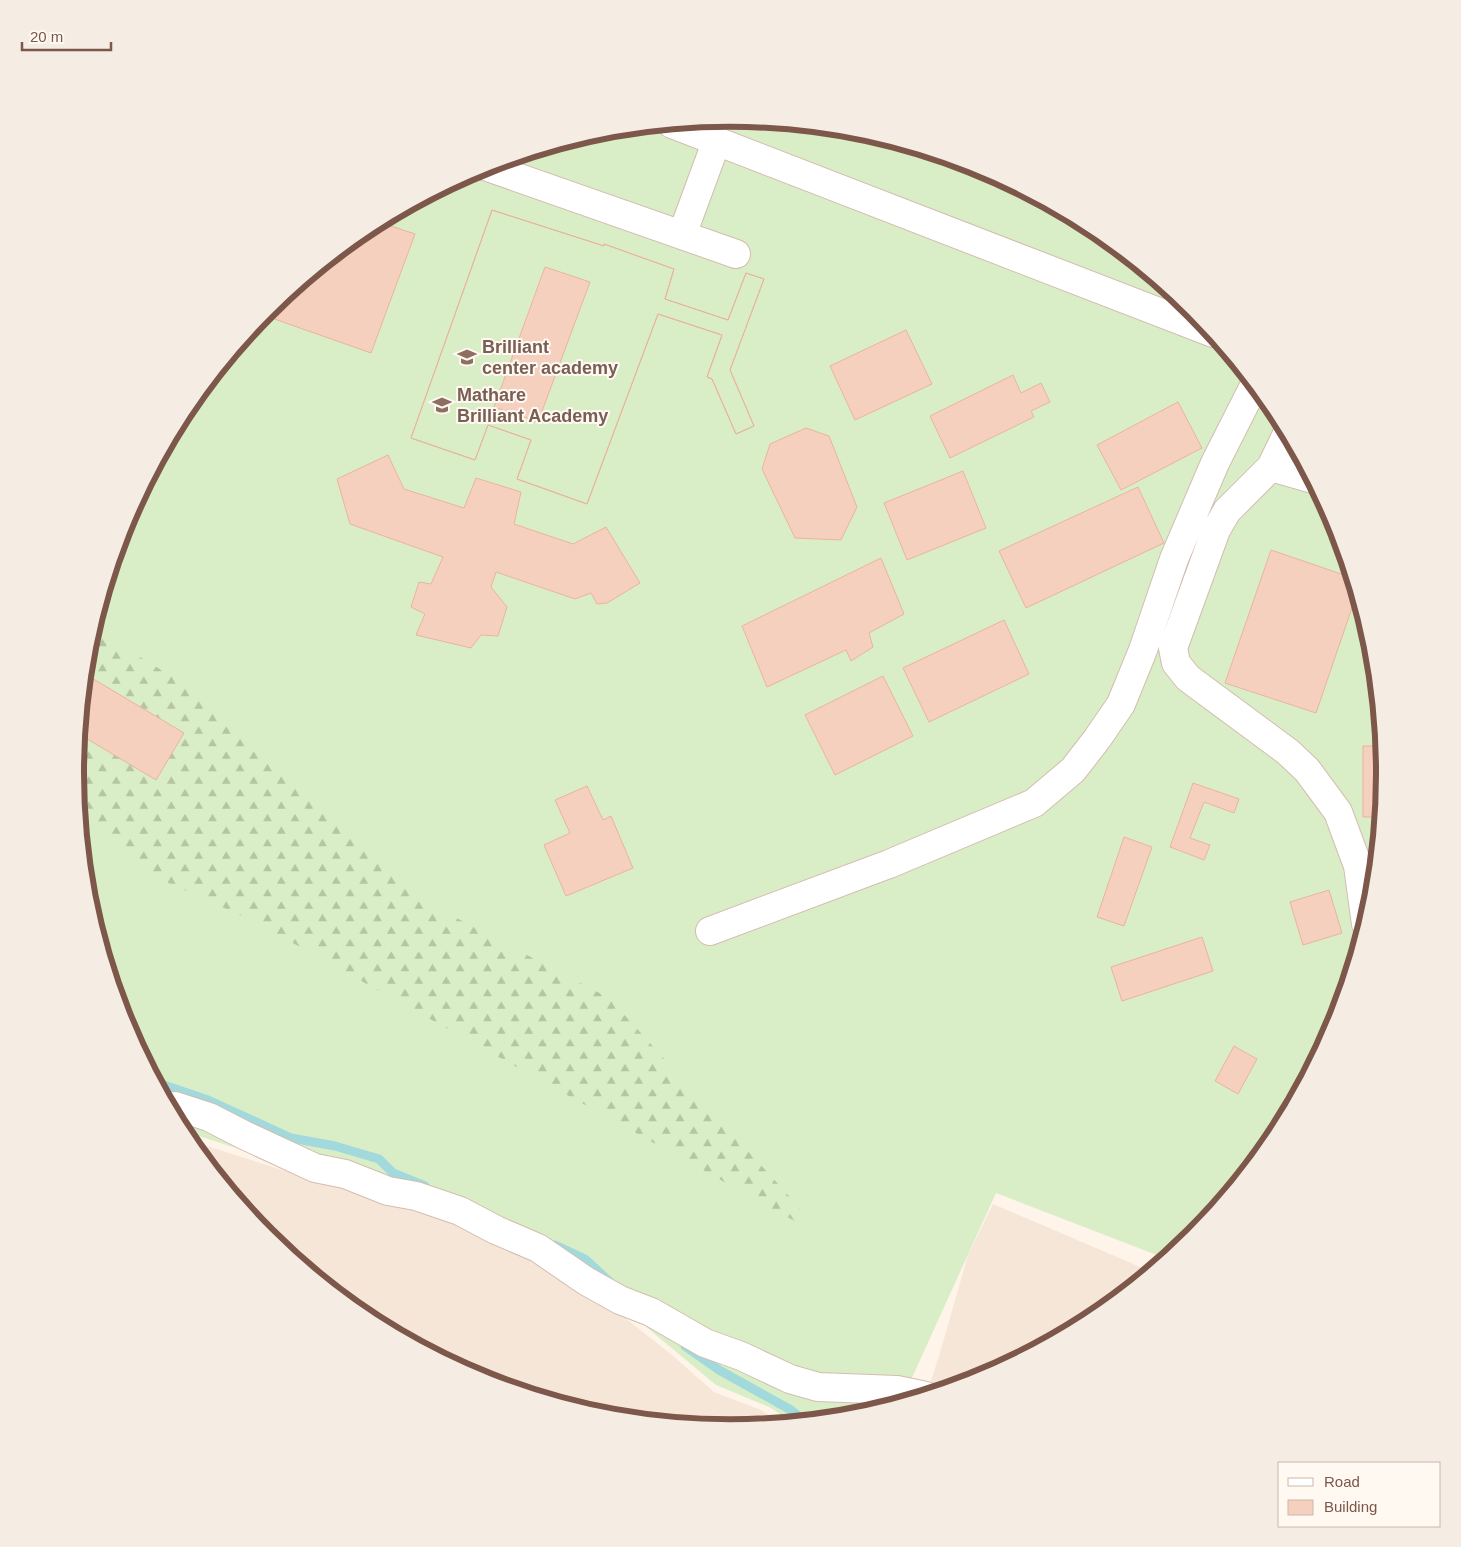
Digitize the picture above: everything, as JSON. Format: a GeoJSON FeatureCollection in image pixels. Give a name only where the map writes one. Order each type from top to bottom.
{"type":"FeatureCollection","features":[{"type":"Feature","properties":{"kind":"street"},"geometry":{"type":"LineString","coordinates":[[684,128],[1199,327]]}},
{"type":"Feature","properties":{"kind":"street"},"geometry":{"type":"LineString","coordinates":[[682,235],[717,140]]}},
{"type":"Feature","properties":{"kind":"street"},"geometry":{"type":"LineString","coordinates":[[498,170],[736,254]]}},
{"type":"Feature","properties":{"kind":"street"},"geometry":{"type":"LineString","coordinates":[[710,931],[889,864],[1034,803],[1073,770],[1097,740],[1121,704],[1143,650],[1182,542],[1215,463],[1252,391]]}},
{"type":"Feature","properties":{"kind":"street"},"geometry":{"type":"LineString","coordinates":[[1284,440],[1271,467],[1227,511],[1216,530],[1173,648],[1176,663],[1188,678],[1288,752],[1307,770],[1338,812],[1358,866],[1364,906]]}},
{"type":"Feature","properties":{"kind":"street"},"geometry":{"type":"LineString","coordinates":[[1271,467],[1306,477]]}},
{"type":"Feature","properties":{"kind":"street"},"geometry":{"type":"LineString","coordinates":[[176,1106],[209,1117],[244,1136],[315,1168],[345,1174],[388,1191],[416,1196],[460,1211],[496,1230],[538,1248],[586,1281],[620,1300],[651,1312],[705,1344],[741,1356],[790,1379],[818,1387],[897,1390],[913,1393]]}},
{"type":"Feature","properties":{"kind":"shaded area"},"geometry":{"type":"Polygon","coordinates":[[[201,1144],[483,1233],[572,1276],[672,1355],[714,1392],[761,1410],[775,1419],[688,1419],[604,1408],[523,1386],[444,1354],[407,1334],[371,1311],[304,1260],[244,1200],[201,1144]]]}},
{"type":"Feature","properties":{"kind":"shaded area"},"geometry":{"type":"Polygon","coordinates":[[[993,1204],[1146,1269],[1124,1287],[1054,1334],[1017,1354],[978,1371],[928,1389],[968,1255],[993,1204]]]}},
{"type":"Feature","properties":{"kind":"green space"},"geometry":{"type":"Polygon","coordinates":[[[730,127],[773,128],[857,139],[938,161],[978,176],[1017,193],[1054,213],[1090,236],[1124,260],[1188,316],[1244,380],[1268,414],[1291,450],[1311,487],[1328,526],[1343,566],[1365,647],[1376,731],[1376,816],[1372,858],[1365,900],[1343,981],[1311,1060],[1291,1097],[1244,1167],[1217,1200],[1161,1257],[996,1193],[903,1396],[857,1408],[786,1418],[769,1407],[716,1385],[578,1270],[485,1229],[195,1136],[193,1133],[170,1097],[150,1060],[118,981],[96,900],[85,816],[84,773],[89,689],[96,647],[118,566],[133,526],[150,487],[170,450],[193,414],[217,380],[273,316],[337,260],[371,236],[407,213],[444,193],[483,176],[523,161],[604,139],[688,128],[730,127]]]}},
{"type":"Feature","properties":{"kind":"green space"},"geometry":{"type":"Polygon","coordinates":[[[100,632],[210,700],[426,902],[609,998],[829,1240],[253,921],[162,880],[85,815],[85,731],[89,689],[100,632]]]}},
{"type":"Feature","properties":{"kind":"building"},"geometry":{"type":"Polygon","coordinates":[[[492,210],[604,246],[604,244],[674,269],[665,299],[728,320],[746,273],[764,279],[730,370],[754,426],[736,434],[712,379],[707,377],[722,335],[658,314],[587,504],[517,479],[531,440],[488,425],[475,460],[411,438],[492,210]],[[545,267],[494,407],[538,422],[590,282],[545,267]]]}},
{"type":"Feature","properties":{"kind":"building"},"geometry":{"type":"Polygon","coordinates":[[[492,210],[604,246],[604,244],[674,269],[665,299],[728,320],[746,273],[764,279],[730,370],[754,426],[736,434],[712,379],[707,377],[722,335],[658,314],[587,504],[517,479],[531,440],[488,425],[475,460],[411,438],[492,210]]]}},
{"type":"Feature","properties":{"kind":"building"},"geometry":{"type":"Polygon","coordinates":[[[388,225],[415,234],[371,353],[271,318],[304,287],[337,260],[388,225]]]}},
{"type":"Feature","properties":{"kind":"building"},"geometry":{"type":"Polygon","coordinates":[[[906,330],[932,384],[855,420],[830,366],[906,330]]]}},
{"type":"Feature","properties":{"kind":"building"},"geometry":{"type":"Polygon","coordinates":[[[1013,375],[1021,393],[1041,383],[1050,402],[1031,411],[1034,417],[950,458],[930,416],[1013,375]]]}},
{"type":"Feature","properties":{"kind":"building"},"geometry":{"type":"Polygon","coordinates":[[[1178,402],[1202,448],[1121,490],[1097,445],[1178,402]]]}},
{"type":"Feature","properties":{"kind":"building"},"geometry":{"type":"Polygon","coordinates":[[[806,428],[829,436],[857,507],[841,540],[795,538],[762,469],[770,444],[806,428]]]}},
{"type":"Feature","properties":{"kind":"building"},"geometry":{"type":"Polygon","coordinates":[[[388,455],[404,489],[464,508],[476,478],[521,492],[514,524],[573,544],[606,527],[640,583],[607,603],[597,604],[591,593],[575,599],[496,572],[491,587],[507,607],[498,636],[481,635],[471,648],[416,635],[425,614],[411,607],[419,582],[431,584],[443,557],[350,524],[337,479],[388,455]]]}},
{"type":"Feature","properties":{"kind":"building"},"geometry":{"type":"Polygon","coordinates":[[[963,471],[986,528],[907,560],[884,503],[963,471]]]}},
{"type":"Feature","properties":{"kind":"building"},"geometry":{"type":"Polygon","coordinates":[[[1138,487],[1164,543],[1026,608],[999,551],[1138,487]]]}},
{"type":"Feature","properties":{"kind":"building"},"geometry":{"type":"Polygon","coordinates":[[[1271,550],[1346,576],[1354,602],[1316,713],[1225,683],[1271,550]]]}},
{"type":"Feature","properties":{"kind":"building"},"geometry":{"type":"Polygon","coordinates":[[[881,558],[904,614],[869,633],[873,647],[851,661],[846,650],[767,687],[742,626],[881,558]]]}},
{"type":"Feature","properties":{"kind":"building"},"geometry":{"type":"Polygon","coordinates":[[[1004,620],[1029,674],[929,722],[903,668],[1004,620]]]}},
{"type":"Feature","properties":{"kind":"building"},"geometry":{"type":"Polygon","coordinates":[[[883,676],[913,736],[835,775],[805,715],[883,676]]]}},
{"type":"Feature","properties":{"kind":"building"},"geometry":{"type":"Polygon","coordinates":[[[91,678],[184,733],[156,780],[85,737],[91,678]]]}},
{"type":"Feature","properties":{"kind":"building"},"geometry":{"type":"Polygon","coordinates":[[[1363,746],[1376,746],[1376,817],[1363,817],[1363,746]]]}},
{"type":"Feature","properties":{"kind":"building"},"geometry":{"type":"Polygon","coordinates":[[[1193,783],[1239,799],[1234,813],[1204,802],[1190,838],[1210,845],[1204,860],[1170,847],[1193,783]]]}},
{"type":"Feature","properties":{"kind":"building"},"geometry":{"type":"Polygon","coordinates":[[[587,786],[603,820],[611,816],[633,868],[566,896],[544,845],[570,833],[555,800],[587,786]]]}},
{"type":"Feature","properties":{"kind":"building"},"geometry":{"type":"Polygon","coordinates":[[[1124,837],[1152,847],[1124,926],[1097,917],[1124,837]]]}},
{"type":"Feature","properties":{"kind":"building"},"geometry":{"type":"Polygon","coordinates":[[[1329,890],[1342,933],[1303,945],[1290,902],[1329,890]]]}},
{"type":"Feature","properties":{"kind":"building"},"geometry":{"type":"Polygon","coordinates":[[[1202,937],[1213,971],[1122,1001],[1111,967],[1202,937]]]}},
{"type":"Feature","properties":{"kind":"building"},"geometry":{"type":"Polygon","coordinates":[[[1234,1046],[1257,1059],[1238,1094],[1215,1081],[1234,1046]]]}},
{"type":"Feature","properties":{"kind":"waterway"},"geometry":{"type":"LineString","coordinates":[[163,1085],[208,1100],[291,1138],[335,1146],[379,1159],[393,1173],[425,1186]]}},
{"type":"Feature","properties":{"kind":"waterway"},"geometry":{"type":"LineString","coordinates":[[555,1245],[585,1259],[610,1282]]}},
{"type":"Feature","properties":{"kind":"waterway"},"geometry":{"type":"LineString","coordinates":[[685,1346],[719,1370],[791,1410],[799,1417]]}},
{"type":"Feature","properties":{"kind":"place","name":"Brilliant center academy"},"geometry":{"type":"Point","coordinates":[467,357]}},
{"type":"Feature","properties":{"kind":"place","name":"Mathare Brilliant Academy"},"geometry":{"type":"Point","coordinates":[442,405]}}]}
